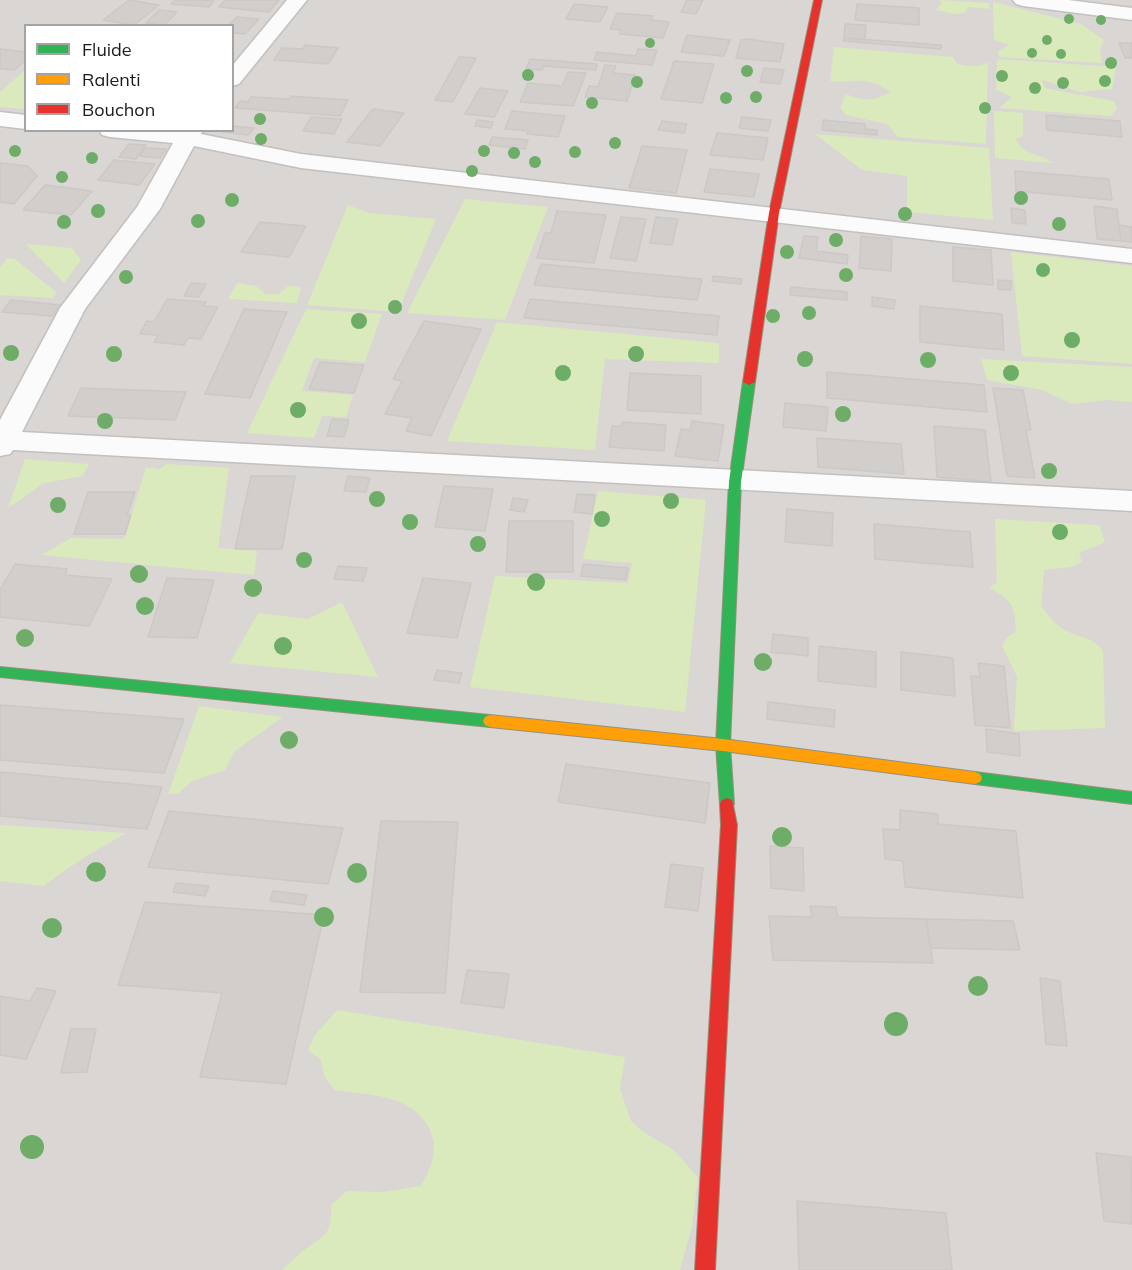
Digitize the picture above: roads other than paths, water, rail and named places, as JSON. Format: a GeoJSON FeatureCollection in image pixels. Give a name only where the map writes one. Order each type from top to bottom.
{"type":"FeatureCollection","features":[{"type":"Feature","properties":{"kind":"street"},"geometry":{"type":"LineString","coordinates":[[234,78],[297,0]]}},
{"type":"Feature","properties":{"kind":"street"},"geometry":{"type":"LineString","coordinates":[[705,1270],[729,825],[723,745],[735,482],[774,213],[818,0]]}},
{"type":"Feature","properties":{"kind":"street"},"geometry":{"type":"LineString","coordinates":[[1023,0],[1132,14]]}},
{"type":"Feature","properties":{"kind":"street"},"geometry":{"type":"LineString","coordinates":[[0,120],[24,122]]}},
{"type":"Feature","properties":{"kind":"street"},"geometry":{"type":"LineString","coordinates":[[150,132],[189,134],[301,161],[774,213],[1132,256]]}},
{"type":"Feature","properties":{"kind":"street"},"geometry":{"type":"LineString","coordinates":[[189,134],[148,209],[73,308],[1,444],[1132,501]]}},
{"type":"Feature","properties":{"kind":"street"},"geometry":{"type":"LineString","coordinates":[[0,672],[723,745],[1132,798]]}}]}
